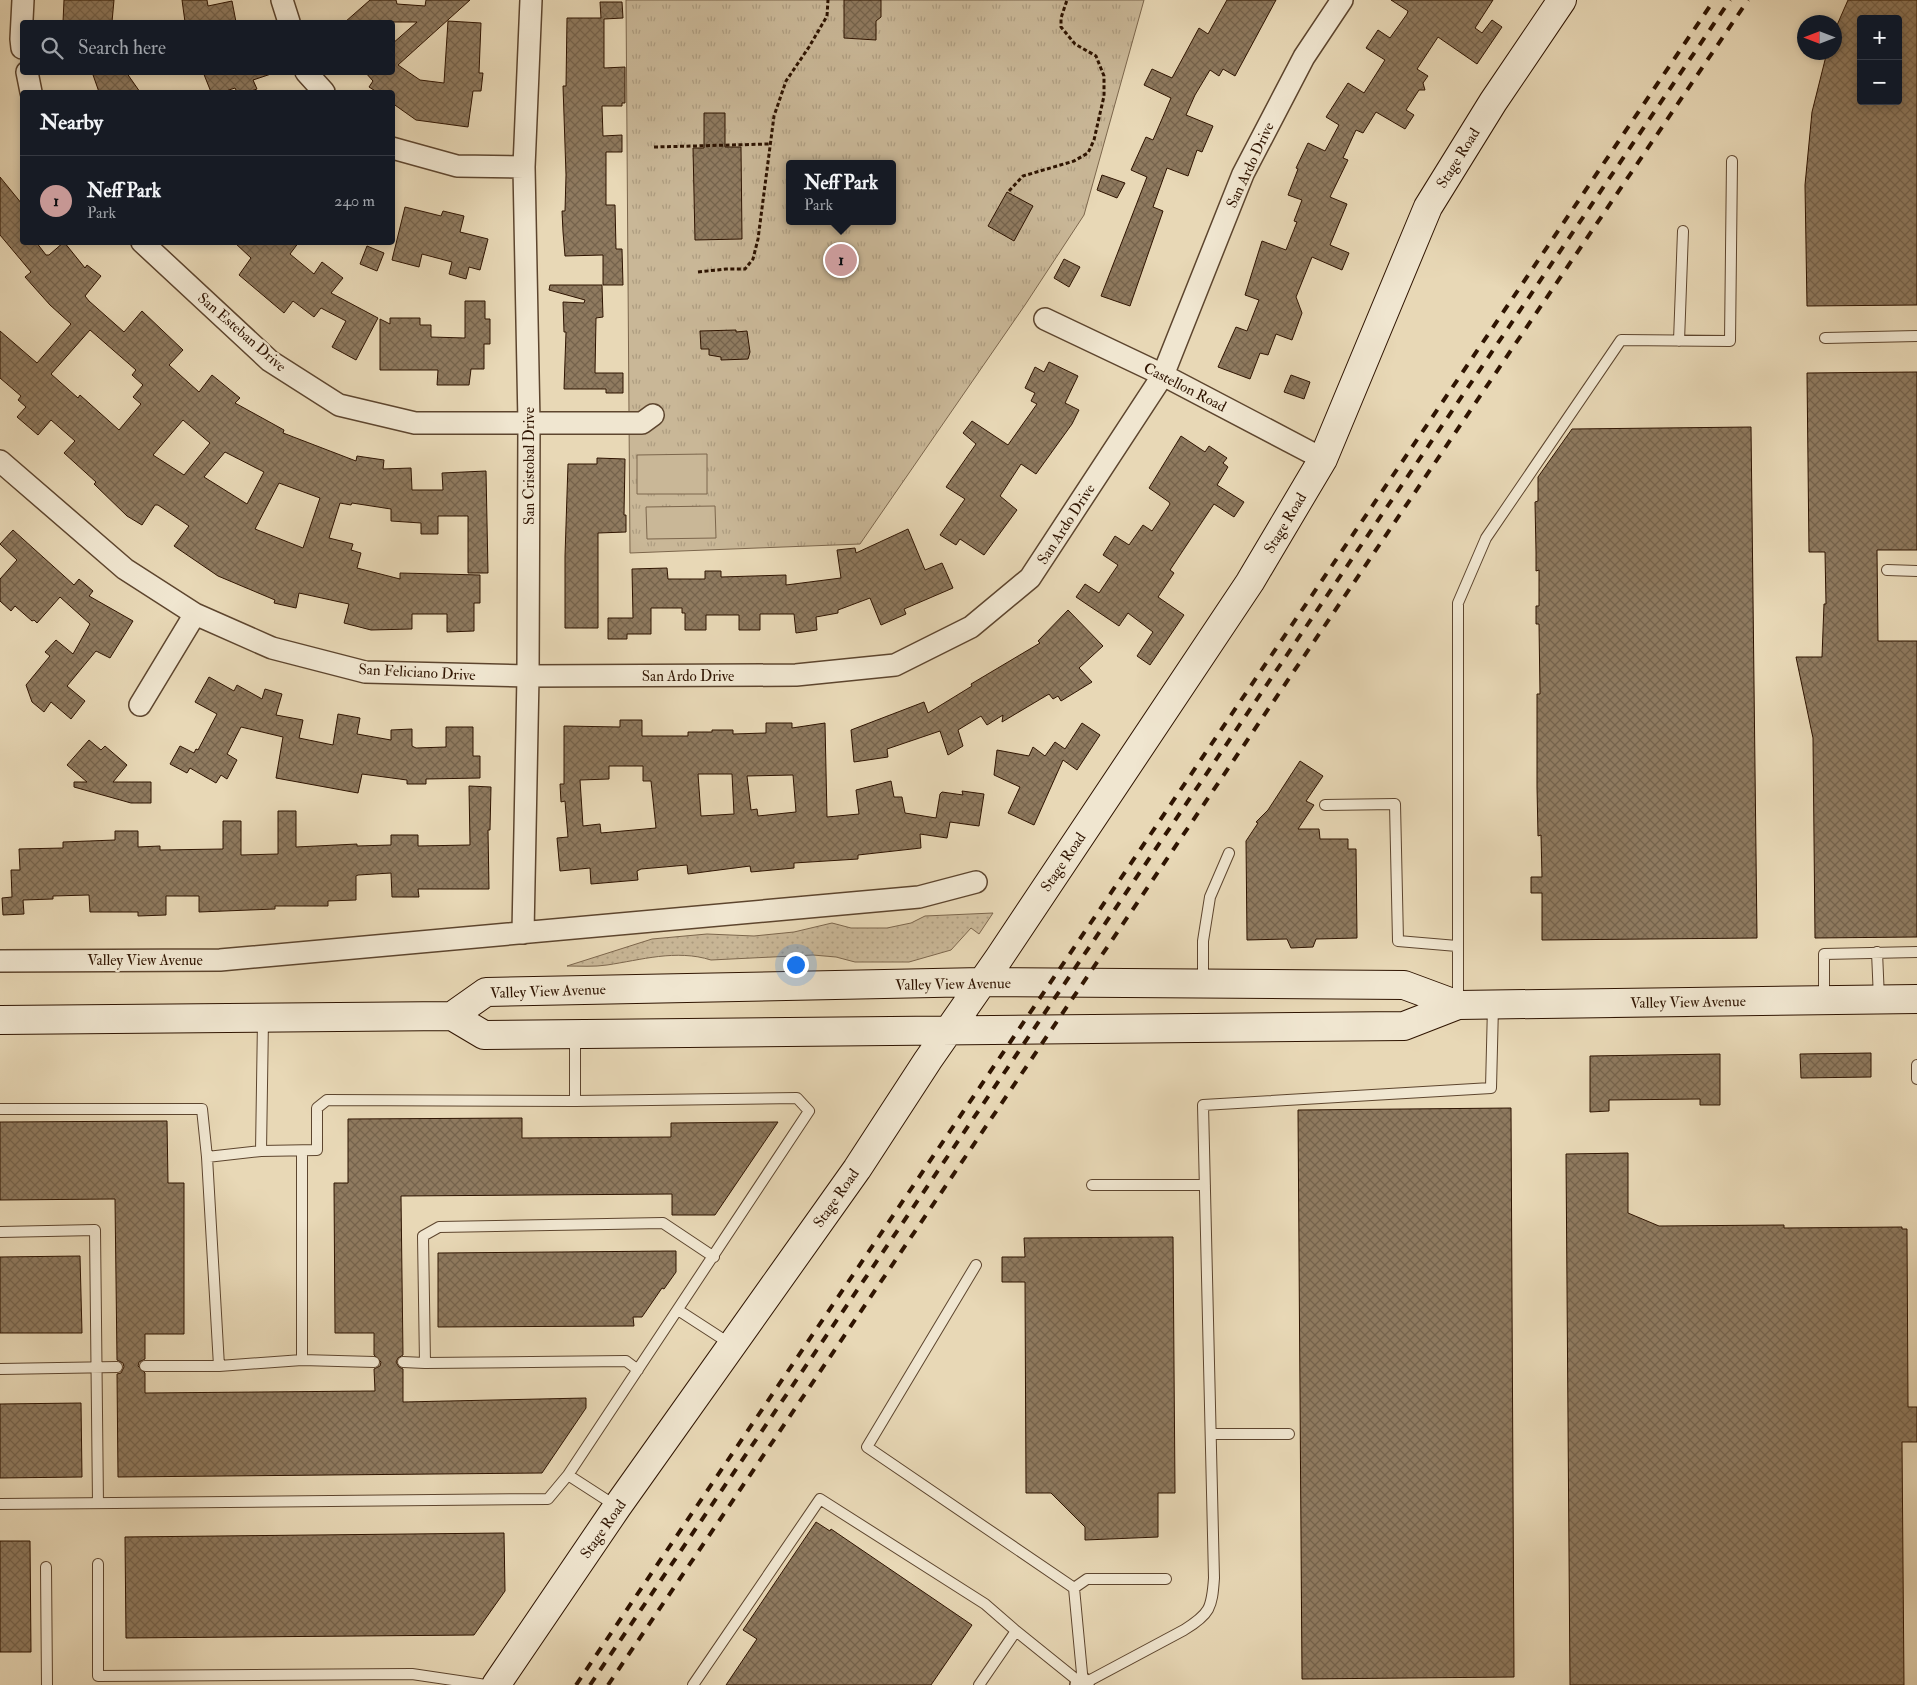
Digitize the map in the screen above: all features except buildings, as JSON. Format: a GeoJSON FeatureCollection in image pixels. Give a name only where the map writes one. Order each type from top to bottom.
{"type":"FeatureCollection","features":[{"type":"Feature","properties":{"kind":"main road","name":"Stage Road"},"geometry":{"type":"LineString","coordinates":[[496,1685],[617,1508],[857,1169],[1250,582],[1323,458],[1428,207],[1493,102],[1562,0]]}},
{"type":"Feature","properties":{"kind":"main road","name":"Valley View Avenue"},"geometry":{"type":"LineString","coordinates":[[1458,1005],[1404,1026],[948,1031],[484,1035],[452,1016],[486,992],[982,982],[1404,985],[1458,1005],[1917,1000]]}},
{"type":"Feature","properties":{"kind":"main road"},"geometry":{"type":"LineString","coordinates":[[0,1020],[452,1016]]}},
{"type":"Feature","properties":{"kind":"street"},"geometry":{"type":"LineString","coordinates":[[21,20],[22,0]]}},
{"type":"Feature","properties":{"kind":"street"},"geometry":{"type":"LineString","coordinates":[[282,0],[288,20]]}},
{"type":"Feature","properties":{"kind":"street","name":"San Cristobal Drive"},"geometry":{"type":"LineString","coordinates":[[524,933],[529,423],[524,167],[531,0]]}},
{"type":"Feature","properties":{"kind":"street","name":"San Ardo Drive"},"geometry":{"type":"LineString","coordinates":[[528,676],[796,675],[895,665],[971,627],[1030,578],[1163,375],[1243,174],[1304,57],[1342,0]]}},
{"type":"Feature","properties":{"kind":"street"},"geometry":{"type":"LineString","coordinates":[[28,75],[31,90]]}},
{"type":"Feature","properties":{"kind":"street"},"geometry":{"type":"LineString","coordinates":[[309,75],[322,90]]}},
{"type":"Feature","properties":{"kind":"street"},"geometry":{"type":"LineString","coordinates":[[395,149],[458,166],[524,167]]}},
{"type":"Feature","properties":{"kind":"street","name":"San Esteban Drive"},"geometry":{"type":"LineString","coordinates":[[145,245],[270,361],[339,405],[415,423],[642,423],[653,414]]}},
{"type":"Feature","properties":{"kind":"street","name":"Castellon Road"},"geometry":{"type":"LineString","coordinates":[[1045,319],[1163,375],[1323,458]]}},
{"type":"Feature","properties":{"kind":"street","name":"San Feliciano Drive"},"geometry":{"type":"LineString","coordinates":[[0,461],[124,569],[195,614],[272,648],[365,672],[528,676]]}},
{"type":"Feature","properties":{"kind":"street"},"geometry":{"type":"LineString","coordinates":[[140,704],[195,614]]}},
{"type":"Feature","properties":{"kind":"street","name":"Valley View Avenue"},"geometry":{"type":"LineString","coordinates":[[0,961],[220,960],[920,898],[976,882]]}},
{"type":"Feature","properties":{"kind":"lane"},"geometry":{"type":"LineString","coordinates":[[1458,1005],[1458,603],[1486,538],[1621,340],[1730,341],[1732,161]]}},
{"type":"Feature","properties":{"kind":"lane"},"geometry":{"type":"LineString","coordinates":[[1679,341],[1683,231]]}},
{"type":"Feature","properties":{"kind":"lane"},"geometry":{"type":"LineString","coordinates":[[1825,338],[1917,336]]}},
{"type":"Feature","properties":{"kind":"lane"},"geometry":{"type":"LineString","coordinates":[[1887,570],[1917,572]]}},
{"type":"Feature","properties":{"kind":"lane"},"geometry":{"type":"LineString","coordinates":[[1325,806],[1395,804],[1398,941],[1457,946]]}},
{"type":"Feature","properties":{"kind":"lane"},"geometry":{"type":"LineString","coordinates":[[1203,984],[1203,941],[1210,897],[1229,854]]}},
{"type":"Feature","properties":{"kind":"lane"},"geometry":{"type":"LineString","coordinates":[[1878,952],[1879,1000]]}},
{"type":"Feature","properties":{"kind":"lane"},"geometry":{"type":"LineString","coordinates":[[1824,1000],[1824,954],[1917,952]]}},
{"type":"Feature","properties":{"kind":"lane"},"geometry":{"type":"LineString","coordinates":[[1082,1685],[1199,1621],[1212,1605],[1214,1578],[1203,1106],[1491,1088],[1493,1005]]}},
{"type":"Feature","properties":{"kind":"lane"},"geometry":{"type":"LineString","coordinates":[[261,1151],[263,1018]]}},
{"type":"Feature","properties":{"kind":"lane"},"geometry":{"type":"LineString","coordinates":[[575,1034],[575,1101]]}},
{"type":"Feature","properties":{"kind":"lane"},"geometry":{"type":"LineString","coordinates":[[1917,1065],[1917,1079]]}},
{"type":"Feature","properties":{"kind":"lane"},"geometry":{"type":"LineString","coordinates":[[0,1504],[548,1499],[568,1475],[809,1111],[797,1098],[575,1101],[327,1100],[317,1108],[317,1150],[261,1151],[207,1157]]}},
{"type":"Feature","properties":{"kind":"lane"},"geometry":{"type":"LineString","coordinates":[[0,1109],[202,1109],[207,1157],[219,1366]]}},
{"type":"Feature","properties":{"kind":"lane"},"geometry":{"type":"LineString","coordinates":[[302,1151],[302,1360]]}},
{"type":"Feature","properties":{"kind":"lane"},"geometry":{"type":"LineString","coordinates":[[1092,1185],[1205,1185]]}},
{"type":"Feature","properties":{"kind":"lane"},"geometry":{"type":"LineString","coordinates":[[425,1363],[423,1236],[439,1227],[663,1223],[714,1257]]}},
{"type":"Feature","properties":{"kind":"lane"},"geometry":{"type":"LineString","coordinates":[[0,1232],[95,1230],[98,1503]]}},
{"type":"Feature","properties":{"kind":"lane"},"geometry":{"type":"LineString","coordinates":[[976,1265],[867,1446],[1074,1588]]}},
{"type":"Feature","properties":{"kind":"lane"},"geometry":{"type":"LineString","coordinates":[[678,1310],[732,1345]]}},
{"type":"Feature","properties":{"kind":"lane"},"geometry":{"type":"LineString","coordinates":[[145,1366],[219,1366],[302,1360],[374,1362]]}},
{"type":"Feature","properties":{"kind":"lane"},"geometry":{"type":"LineString","coordinates":[[403,1362],[626,1361],[638,1370]]}},
{"type":"Feature","properties":{"kind":"lane"},"geometry":{"type":"LineString","coordinates":[[0,1369],[117,1367]]}},
{"type":"Feature","properties":{"kind":"lane"},"geometry":{"type":"LineString","coordinates":[[1211,1434],[1289,1434]]}},
{"type":"Feature","properties":{"kind":"lane"},"geometry":{"type":"LineString","coordinates":[[568,1475],[617,1508]]}},
{"type":"Feature","properties":{"kind":"lane"},"geometry":{"type":"LineString","coordinates":[[693,1685],[820,1499],[985,1604],[1082,1685]]}},
{"type":"Feature","properties":{"kind":"lane"},"geometry":{"type":"LineString","coordinates":[[98,1564],[98,1676],[412,1674],[486,1685]]}},
{"type":"Feature","properties":{"kind":"lane"},"geometry":{"type":"LineString","coordinates":[[46,1567],[47,1685]]}},
{"type":"Feature","properties":{"kind":"lane"},"geometry":{"type":"LineString","coordinates":[[1074,1588],[1087,1579],[1166,1579]]}},
{"type":"Feature","properties":{"kind":"lane"},"geometry":{"type":"LineString","coordinates":[[1074,1588],[1082,1685]]}},
{"type":"Feature","properties":{"kind":"lane"},"geometry":{"type":"LineString","coordinates":[[979,1685],[1016,1630]]}},
{"type":"Feature","properties":{"kind":"path"},"geometry":{"type":"LineString","coordinates":[[698,272],[745,269],[753,259],[758,239],[774,116],[786,81],[810,47],[827,16],[828,0]]}},
{"type":"Feature","properties":{"kind":"path"},"geometry":{"type":"LineString","coordinates":[[1009,191],[1023,176],[1074,161],[1088,153],[1094,140],[1104,96],[1104,76],[1096,56],[1075,44],[1061,27],[1061,18],[1067,0]]}},
{"type":"Feature","properties":{"kind":"path"},"geometry":{"type":"LineString","coordinates":[[654,147],[769,144]]}},
{"type":"Feature","properties":{"kind":"green space"},"geometry":{"type":"Polygon","coordinates":[[[626,0],[1144,0],[1084,215],[1025,305],[860,544],[630,553],[626,0]]]}},
{"type":"Feature","properties":{"kind":"green space"},"geometry":{"type":"Polygon","coordinates":[[[707,454],[707,494],[637,494],[637,455],[707,454]]]}},
{"type":"Feature","properties":{"kind":"green space"},"geometry":{"type":"Polygon","coordinates":[[[715,506],[716,538],[647,539],[646,507],[715,506]]]}},
{"type":"Feature","properties":{"kind":"green space"},"geometry":{"type":"Polygon","coordinates":[[[993,913],[979,934],[971,928],[951,950],[909,962],[855,962],[836,957],[813,955],[711,960],[685,955],[672,955],[602,966],[567,966],[652,939],[707,934],[754,936],[794,932],[832,923],[851,928],[887,928],[911,923],[925,916],[993,913]]]}},
{"type":"Feature","properties":{"kind":"railway"},"geometry":{"type":"LineString","coordinates":[[576,1685],[1714,0]]}},
{"type":"Feature","properties":{"kind":"railway"},"geometry":{"type":"LineString","coordinates":[[590,1685],[1730,0]]}},
{"type":"Feature","properties":{"kind":"railway"},"geometry":{"type":"LineString","coordinates":[[608,1685],[1748,0]]}},
{"type":"Feature","properties":{"kind":"place","name":"Neff Park"},"geometry":{"type":"Point","coordinates":[841,260]}}]}
